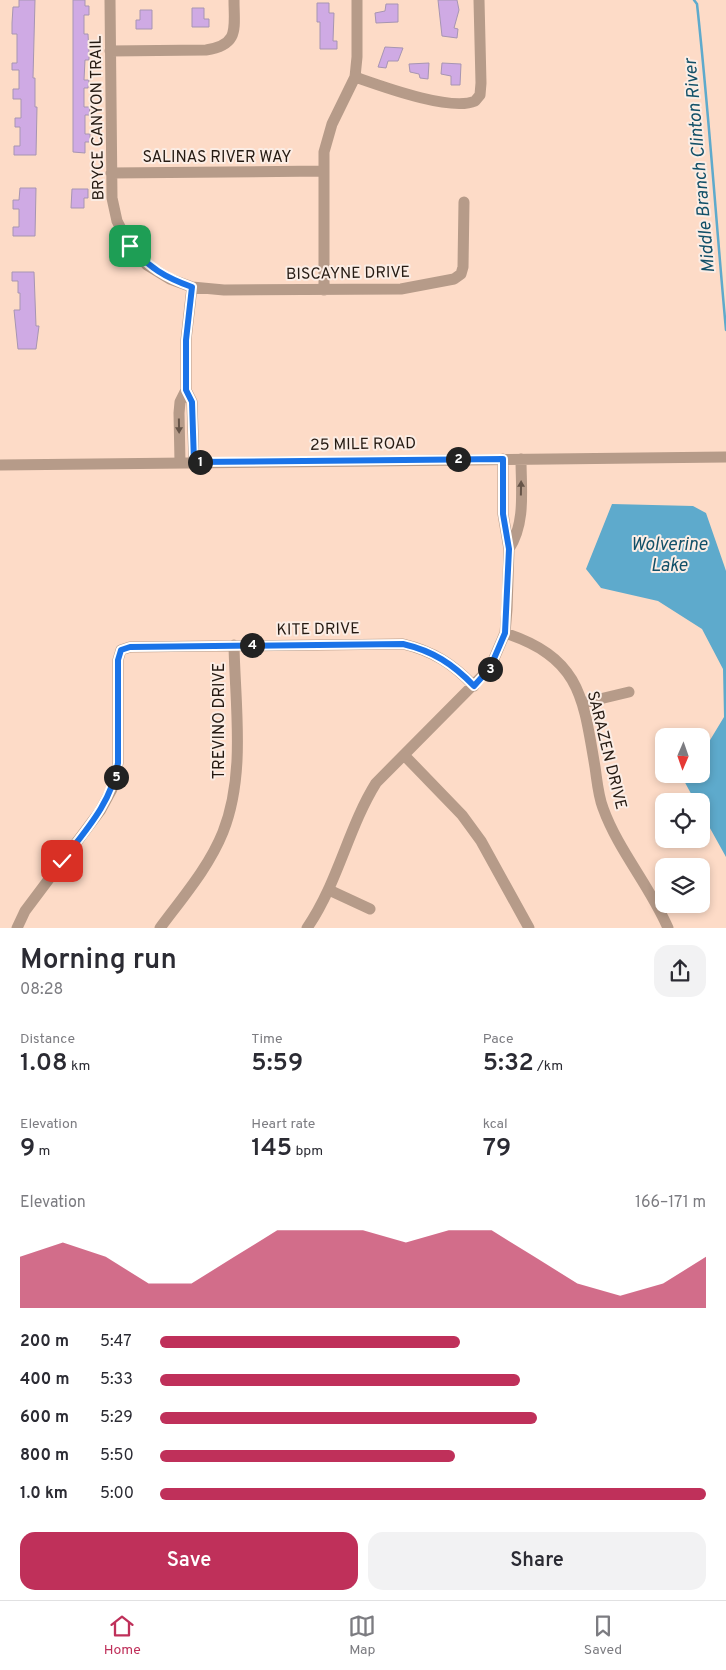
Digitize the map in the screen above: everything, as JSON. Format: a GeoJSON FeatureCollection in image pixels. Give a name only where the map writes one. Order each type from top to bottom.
{"type":"FeatureCollection","features":[{"type":"Feature","properties":{"kind":"street","name":"BRYCE CANYON TRAIL"},"geometry":{"type":"LineString","coordinates":[[110,0],[111,173],[112,198],[117,221],[130,246],[147,265],[170,279],[192,287]]}},
{"type":"Feature","properties":{"kind":"street"},"geometry":{"type":"LineString","coordinates":[[110,51],[206,50],[228,44],[234,31],[234,0]]}},
{"type":"Feature","properties":{"kind":"street"},"geometry":{"type":"LineString","coordinates":[[324,290],[323,171],[328,135],[355,77],[357,0]]}},
{"type":"Feature","properties":{"kind":"street"},"geometry":{"type":"LineString","coordinates":[[355,77],[419,98],[461,103],[475,101],[480,95],[479,0]]}},
{"type":"Feature","properties":{"kind":"street","name":"SALINAS RIVER WAY"},"geometry":{"type":"LineString","coordinates":[[111,173],[323,171]]}},
{"type":"Feature","properties":{"kind":"street","name":"BISCAYNE DRIVE"},"geometry":{"type":"LineString","coordinates":[[192,287],[224,290],[401,288],[454,279],[461,274],[463,267],[464,202]]}},
{"type":"Feature","properties":{"kind":"street"},"geometry":{"type":"LineString","coordinates":[[192,287],[186,340],[186,390],[192,402],[194,462]]}},
{"type":"Feature","properties":{"kind":"street"},"geometry":{"type":"LineString","coordinates":[[180,462],[179,413],[180,402],[186,390]]}},
{"type":"Feature","properties":{"kind":"street","name":"25 MILE ROAD"},"geometry":{"type":"LineString","coordinates":[[0,465],[724,457]]}},
{"type":"Feature","properties":{"kind":"street"},"geometry":{"type":"LineString","coordinates":[[307,928],[329,890],[364,802],[376,783],[490,668],[505,633],[509,549],[503,514],[503,459]]}},
{"type":"Feature","properties":{"kind":"street"},"geometry":{"type":"LineString","coordinates":[[509,549],[517,536],[521,514],[521,459]]}},
{"type":"Feature","properties":{"kind":"street"},"geometry":{"type":"LineString","coordinates":[[503,514],[521,514]]}},
{"type":"Feature","properties":{"kind":"street","name":"SARAZEN DRIVE"},"geometry":{"type":"LineString","coordinates":[[505,633],[527,640],[547,652],[569,675],[583,704],[602,807],[668,928]]}},
{"type":"Feature","properties":{"kind":"street","name":"KITE DRIVE"},"geometry":{"type":"LineString","coordinates":[[17,928],[25,911],[100,811],[112,789],[118,763],[118,660],[121,650],[130,647],[403,644],[430,652],[442,658],[474,686]]}},
{"type":"Feature","properties":{"kind":"street","name":"TREVINO DRIVE"},"geometry":{"type":"LineString","coordinates":[[160,928],[213,852],[223,831],[230,806],[236,761],[234,645]]}},
{"type":"Feature","properties":{"kind":"street"},"geometry":{"type":"LineString","coordinates":[[583,704],[629,692]]}},
{"type":"Feature","properties":{"kind":"street"},"geometry":{"type":"LineString","coordinates":[[404,755],[462,815],[481,841],[529,928]]}},
{"type":"Feature","properties":{"kind":"street"},"geometry":{"type":"LineString","coordinates":[[329,890],[370,909]]}},
{"type":"Feature","properties":{"kind":"water","name":"Wolverine Lake"},"geometry":{"type":"Polygon","coordinates":[[[612,504],[693,506],[706,513],[726,571],[726,857],[710,828],[710,793],[691,793],[685,783],[710,783],[710,740],[724,717],[723,669],[702,629],[658,601],[601,588],[586,569],[612,504]]]}},
{"type":"Feature","properties":{"kind":"building"},"geometry":{"type":"Polygon","coordinates":[[[19,0],[35,0],[33,78],[35,78],[35,107],[37,107],[36,155],[14,155],[14,146],[20,146],[20,127],[15,127],[15,118],[21,118],[21,99],[13,99],[13,89],[19,89],[19,70],[12,70],[12,63],[17,63],[17,34],[12,34],[12,23],[13,7],[19,7],[19,0]]]}},
{"type":"Feature","properties":{"kind":"building"},"geometry":{"type":"Polygon","coordinates":[[[73,0],[85,0],[85,6],[89,6],[89,15],[84,15],[84,34],[88,34],[89,60],[85,60],[84,80],[89,80],[88,88],[84,88],[84,107],[90,107],[89,115],[85,115],[85,134],[90,134],[90,142],[85,142],[85,153],[73,152],[73,0]]]}},
{"type":"Feature","properties":{"kind":"building"},"geometry":{"type":"Polygon","coordinates":[[[438,0],[457,0],[459,10],[454,28],[458,29],[457,38],[442,36],[438,0]]]}},
{"type":"Feature","properties":{"kind":"building"},"geometry":{"type":"Polygon","coordinates":[[[317,3],[329,3],[329,13],[334,13],[333,41],[337,41],[337,49],[320,49],[320,22],[317,22],[317,3]]]}},
{"type":"Feature","properties":{"kind":"building"},"geometry":{"type":"Polygon","coordinates":[[[386,4],[398,4],[398,22],[376,23],[375,13],[385,11],[386,4]]]}},
{"type":"Feature","properties":{"kind":"building"},"geometry":{"type":"Polygon","coordinates":[[[192,8],[204,8],[204,19],[209,19],[209,27],[192,27],[192,8]]]}},
{"type":"Feature","properties":{"kind":"building"},"geometry":{"type":"Polygon","coordinates":[[[140,10],[152,10],[152,29],[136,29],[136,20],[140,20],[140,10]]]}},
{"type":"Feature","properties":{"kind":"building"},"geometry":{"type":"Polygon","coordinates":[[[385,47],[403,48],[398,61],[388,61],[386,68],[378,67],[385,47]]]}},
{"type":"Feature","properties":{"kind":"building"},"geometry":{"type":"Polygon","coordinates":[[[429,63],[428,79],[420,78],[419,74],[410,72],[409,64],[429,63]]]}},
{"type":"Feature","properties":{"kind":"building"},"geometry":{"type":"Polygon","coordinates":[[[442,63],[461,64],[460,85],[451,85],[451,76],[441,74],[442,63]]]}},
{"type":"Feature","properties":{"kind":"building"},"geometry":{"type":"Polygon","coordinates":[[[20,188],[36,188],[35,236],[13,236],[13,227],[19,227],[19,209],[13,209],[13,200],[19,200],[20,188]]]}},
{"type":"Feature","properties":{"kind":"building"},"geometry":{"type":"Polygon","coordinates":[[[72,189],[88,189],[88,198],[84,198],[84,208],[71,208],[72,189]]]}},
{"type":"Feature","properties":{"kind":"building"},"geometry":{"type":"Polygon","coordinates":[[[12,272],[34,272],[36,326],[39,326],[36,349],[18,349],[14,310],[20,310],[20,293],[18,293],[18,281],[12,281],[12,272]]]}},
{"type":"Feature","properties":{"kind":"waterway","name":"Middle Branch Clinton River"},"geometry":{"type":"LineString","coordinates":[[694,0],[697,4],[709,127],[726,330]]}},
{"type":"Feature","properties":{"kind":"route"},"geometry":{"type":"LineString","coordinates":[[62,861],[100,811],[107,800],[116,777],[118,763],[118,660],[121,650],[130,647],[403,644],[417,647],[442,658],[458,670],[474,686],[490,668],[500,650],[505,633],[509,549],[503,514],[503,459],[194,462],[192,402],[186,390],[186,340],[192,287],[170,279],[147,265],[130,246]]}}]}
